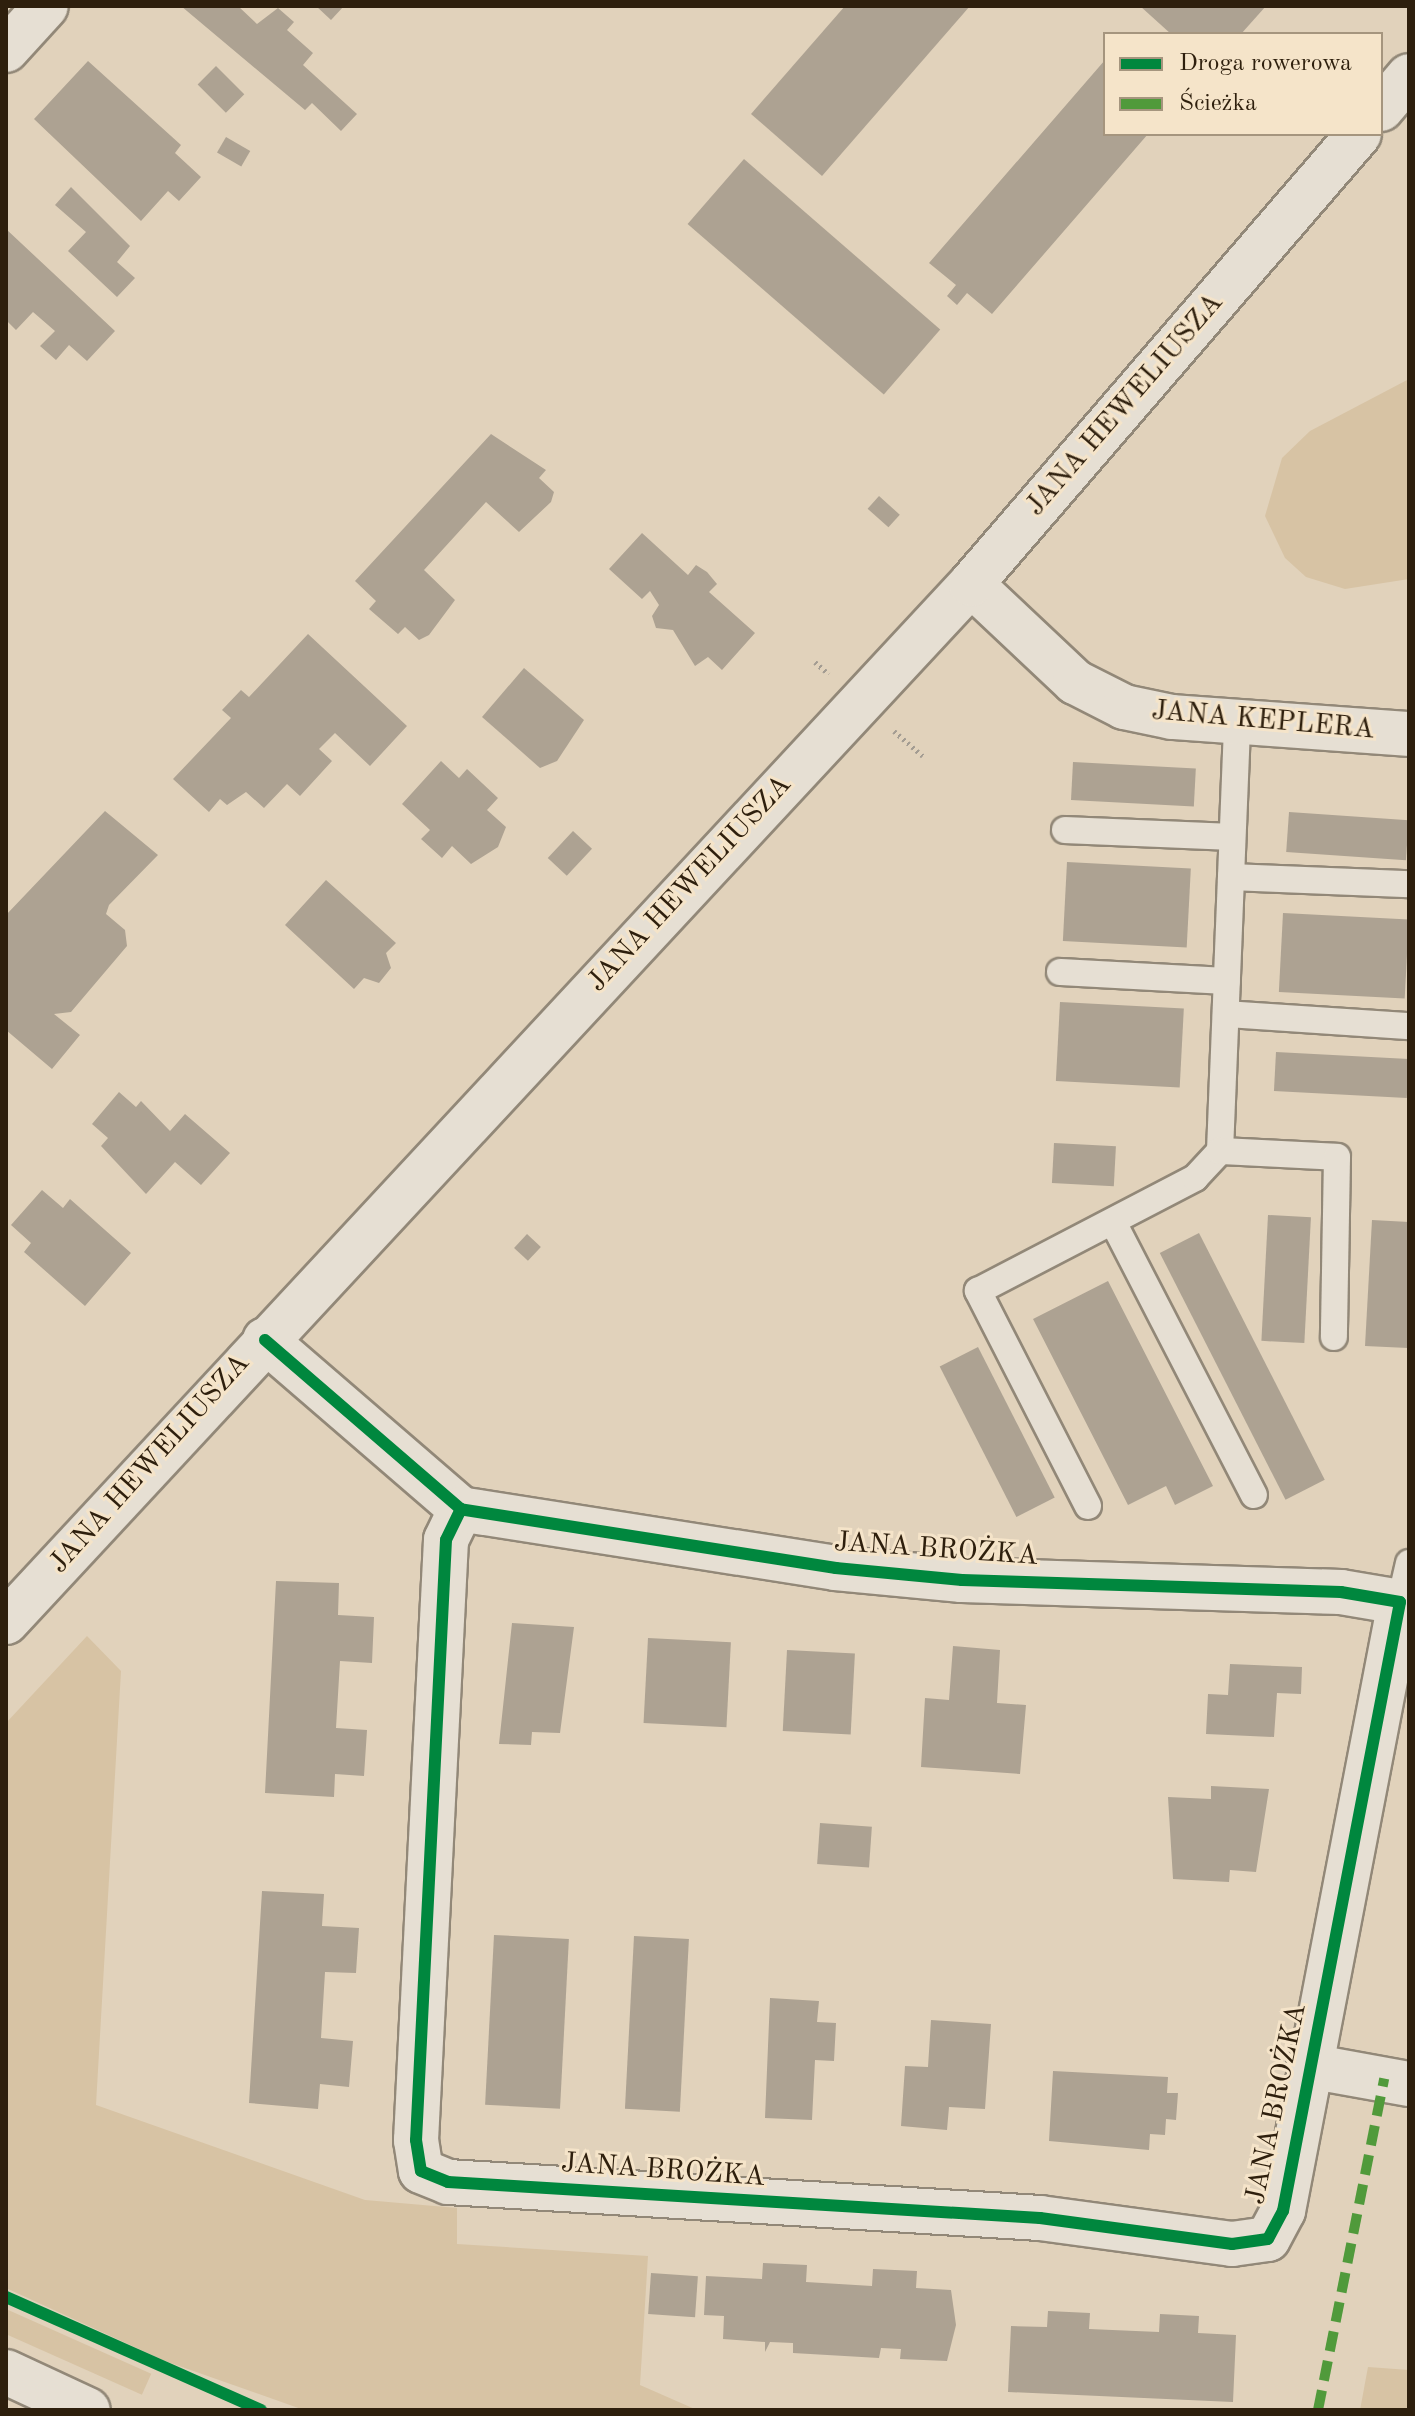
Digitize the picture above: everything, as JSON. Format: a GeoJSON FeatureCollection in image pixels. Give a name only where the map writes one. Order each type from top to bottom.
{"type":"FeatureCollection","features":[{"type":"Feature","properties":{"kind":"street"},"geometry":{"type":"LineString","coordinates":[[6,50],[46,6]]}},
{"type":"Feature","properties":{"kind":"street"},"geometry":{"type":"LineString","coordinates":[[1383,107],[1409,76]]}},
{"type":"Feature","properties":{"kind":"street","name":"JANA HEWELIUSZA"},"geometry":{"type":"LineString","coordinates":[[6,1622],[971,584],[1357,136]]}},
{"type":"Feature","properties":{"kind":"street","name":"JANA KEPLERA"},"geometry":{"type":"LineString","coordinates":[[971,584],[1075,682],[1124,707],[1237,722],[1409,734]]}},
{"type":"Feature","properties":{"kind":"street"},"geometry":{"type":"LineString","coordinates":[[265,1340],[461,1509]]}},
{"type":"Feature","properties":{"kind":"street","name":"JANA BROŻKA"},"geometry":{"type":"LineString","coordinates":[[461,1509],[836,1568],[962,1580],[1341,1592],[1405,1583],[1283,2211],[1268,2239],[1232,2244],[1040,2218],[448,2182],[421,2171],[416,2140],[446,1540],[461,1509]]}},
{"type":"Feature","properties":{"kind":"street"},"geometry":{"type":"LineString","coordinates":[[1309,2066],[1409,2084]]}},
{"type":"Feature","properties":{"kind":"street"},"geometry":{"type":"LineString","coordinates":[[6,2372],[88,2410]]}},
{"type":"Feature","properties":{"kind":"lane"},"geometry":{"type":"LineString","coordinates":[[1088,1506],[978,1291],[1114,1224],[1195,1178],[1220,1151],[1237,722]]}},
{"type":"Feature","properties":{"kind":"lane"},"geometry":{"type":"LineString","coordinates":[[1065,830],[1232,837]]}},
{"type":"Feature","properties":{"kind":"lane"},"geometry":{"type":"LineString","coordinates":[[1231,877],[1409,884]]}},
{"type":"Feature","properties":{"kind":"lane"},"geometry":{"type":"LineString","coordinates":[[1060,972],[1227,981]]}},
{"type":"Feature","properties":{"kind":"lane"},"geometry":{"type":"LineString","coordinates":[[1226,1014],[1409,1026]]}},
{"type":"Feature","properties":{"kind":"lane"},"geometry":{"type":"LineString","coordinates":[[1220,1151],[1337,1157],[1334,1337]]}},
{"type":"Feature","properties":{"kind":"lane"},"geometry":{"type":"LineString","coordinates":[[1114,1224],[1254,1495]]}},
{"type":"Feature","properties":{"kind":"shaded area"},"geometry":{"type":"Polygon","coordinates":[[[1409,379],[1409,579],[1345,589],[1306,577],[1285,558],[1265,516],[1282,458],[1310,431],[1409,379]]]}},
{"type":"Feature","properties":{"kind":"shaded area"},"geometry":{"type":"Polygon","coordinates":[[[87,1636],[121,1671],[96,2105],[365,2200],[457,2208],[457,2244],[648,2256],[640,2385],[697,2410],[304,2410],[165,2361],[6,2288],[6,1723],[87,1636]]]}},
{"type":"Feature","properties":{"kind":"shaded area"},"geometry":{"type":"Polygon","coordinates":[[[6,2309],[151,2374],[142,2395],[6,2334],[6,2309]]]}},
{"type":"Feature","properties":{"kind":"shaded area"},"geometry":{"type":"Polygon","coordinates":[[[1368,2367],[1409,2370],[1409,2410],[1360,2410],[1368,2367]]]}},
{"type":"Feature","properties":{"kind":"building"},"geometry":{"type":"Polygon","coordinates":[[[181,6],[238,6],[257,24],[278,8],[294,22],[287,30],[313,53],[303,65],[357,114],[341,131],[312,103],[305,110],[181,6]]]}},
{"type":"Feature","properties":{"kind":"building"},"geometry":{"type":"Polygon","coordinates":[[[316,6],[344,6],[331,20],[316,6]]]}},
{"type":"Feature","properties":{"kind":"building"},"geometry":{"type":"Polygon","coordinates":[[[845,6],[970,6],[822,176],[751,114],[845,6]]]}},
{"type":"Feature","properties":{"kind":"building"},"geometry":{"type":"Polygon","coordinates":[[[1140,6],[1266,6],[1243,32],[1169,32],[1140,6]]]}},
{"type":"Feature","properties":{"kind":"building"},"geometry":{"type":"Polygon","coordinates":[[[88,61],[181,145],[175,153],[201,177],[179,201],[168,191],[141,221],[34,119],[88,61]]]}},
{"type":"Feature","properties":{"kind":"building"},"geometry":{"type":"Polygon","coordinates":[[[1103,62],[1103,136],[1146,136],[992,314],[967,293],[957,305],[947,296],[956,285],[929,263],[1103,62]]]}},
{"type":"Feature","properties":{"kind":"building"},"geometry":{"type":"Polygon","coordinates":[[[216,66],[244,94],[226,113],[198,84],[216,66]]]}},
{"type":"Feature","properties":{"kind":"building"},"geometry":{"type":"Polygon","coordinates":[[[226,137],[250,151],[241,167],[217,153],[226,137]]]}},
{"type":"Feature","properties":{"kind":"building"},"geometry":{"type":"Polygon","coordinates":[[[744,159],[940,330],[884,394],[688,224],[744,159]]]}},
{"type":"Feature","properties":{"kind":"building"},"geometry":{"type":"Polygon","coordinates":[[[71,187],[130,246],[117,262],[135,278],[117,297],[68,251],[86,232],[55,205],[71,187]]]}},
{"type":"Feature","properties":{"kind":"building"},"geometry":{"type":"Polygon","coordinates":[[[6,229],[115,331],[87,361],[69,345],[56,360],[40,346],[55,331],[33,312],[16,330],[6,320],[6,229]]]}},
{"type":"Feature","properties":{"kind":"building"},"geometry":{"type":"Polygon","coordinates":[[[491,434],[546,470],[539,478],[554,492],[551,502],[519,532],[486,502],[424,570],[455,600],[429,635],[419,640],[405,627],[398,634],[369,609],[376,601],[355,581],[491,434]]]}},
{"type":"Feature","properties":{"kind":"building"},"geometry":{"type":"Polygon","coordinates":[[[879,496],[900,515],[888,527],[868,509],[879,496]]]}},
{"type":"Feature","properties":{"kind":"building"},"geometry":{"type":"Polygon","coordinates":[[[642,533],[688,575],[696,565],[707,572],[717,584],[709,592],[755,633],[722,670],[708,657],[695,666],[673,630],[656,628],[652,616],[659,605],[650,591],[642,599],[609,569],[642,533]]]}},
{"type":"Feature","properties":{"kind":"building"},"geometry":{"type":"Polygon","coordinates":[[[308,634],[407,726],[370,766],[335,733],[319,749],[332,761],[300,796],[287,784],[264,808],[246,792],[227,805],[220,799],[209,812],[173,779],[231,718],[222,710],[241,690],[249,697],[308,634]]]}},
{"type":"Feature","properties":{"kind":"building"},"geometry":{"type":"Polygon","coordinates":[[[524,668],[584,720],[557,761],[540,768],[482,717],[524,668]]]}},
{"type":"Feature","properties":{"kind":"building"},"geometry":{"type":"Polygon","coordinates":[[[441,761],[459,778],[467,769],[498,798],[487,810],[506,827],[498,847],[471,864],[452,846],[442,858],[421,839],[430,830],[402,804],[441,761]]]}},
{"type":"Feature","properties":{"kind":"building"},"geometry":{"type":"Polygon","coordinates":[[[1073,762],[1196,768],[1194,806],[1071,800],[1073,762]]]}},
{"type":"Feature","properties":{"kind":"building"},"geometry":{"type":"Polygon","coordinates":[[[105,811],[158,855],[109,905],[106,914],[125,930],[127,946],[71,1012],[54,1014],[80,1035],[52,1069],[6,1030],[6,915],[105,811]]]}},
{"type":"Feature","properties":{"kind":"building"},"geometry":{"type":"Polygon","coordinates":[[[1289,812],[1409,820],[1406,860],[1286,852],[1289,812]]]}},
{"type":"Feature","properties":{"kind":"building"},"geometry":{"type":"Polygon","coordinates":[[[573,831],[592,849],[567,876],[548,858],[573,831]]]}},
{"type":"Feature","properties":{"kind":"building"},"geometry":{"type":"Polygon","coordinates":[[[1067,862],[1191,868],[1187,947],[1063,941],[1067,862]]]}},
{"type":"Feature","properties":{"kind":"building"},"geometry":{"type":"Polygon","coordinates":[[[326,880],[396,943],[386,953],[391,968],[379,983],[364,978],[354,989],[285,925],[326,880]]]}},
{"type":"Feature","properties":{"kind":"building"},"geometry":{"type":"Polygon","coordinates":[[[1283,913],[1409,920],[1405,998],[1279,992],[1283,913]]]}},
{"type":"Feature","properties":{"kind":"building"},"geometry":{"type":"Polygon","coordinates":[[[1060,1002],[1184,1008],[1180,1087],[1056,1081],[1060,1002]]]}},
{"type":"Feature","properties":{"kind":"building"},"geometry":{"type":"Polygon","coordinates":[[[1276,1052],[1409,1059],[1407,1098],[1274,1091],[1276,1052]]]}},
{"type":"Feature","properties":{"kind":"building"},"geometry":{"type":"Polygon","coordinates":[[[119,1092],[136,1107],[141,1101],[170,1131],[185,1114],[230,1153],[201,1185],[175,1162],[146,1194],[101,1146],[108,1138],[92,1124],[119,1092]]]}},
{"type":"Feature","properties":{"kind":"building"},"geometry":{"type":"Polygon","coordinates":[[[1054,1143],[1116,1146],[1114,1186],[1052,1183],[1054,1143]]]}},
{"type":"Feature","properties":{"kind":"building"},"geometry":{"type":"Polygon","coordinates":[[[42,1190],[63,1208],[70,1199],[131,1253],[85,1306],[24,1252],[31,1243],[11,1225],[42,1190]]]}},
{"type":"Feature","properties":{"kind":"building"},"geometry":{"type":"Polygon","coordinates":[[[1268,1215],[1311,1217],[1304,1343],[1261,1341],[1268,1215]]]}},
{"type":"Feature","properties":{"kind":"building"},"geometry":{"type":"Polygon","coordinates":[[[1372,1220],[1409,1222],[1408,1348],[1365,1346],[1372,1220]]]}},
{"type":"Feature","properties":{"kind":"building"},"geometry":{"type":"Polygon","coordinates":[[[1199,1233],[1325,1480],[1286,1500],[1160,1253],[1199,1233]]]}},
{"type":"Feature","properties":{"kind":"building"},"geometry":{"type":"Polygon","coordinates":[[[527,1234],[541,1247],[528,1261],[514,1248],[527,1234]]]}},
{"type":"Feature","properties":{"kind":"building"},"geometry":{"type":"Polygon","coordinates":[[[1108,1281],[1213,1486],[1175,1505],[1166,1486],[1128,1505],[1033,1319],[1108,1281]]]}},
{"type":"Feature","properties":{"kind":"building"},"geometry":{"type":"Polygon","coordinates":[[[978,1347],[1055,1498],[1016,1517],[940,1367],[978,1347]]]}},
{"type":"Feature","properties":{"kind":"building"},"geometry":{"type":"Polygon","coordinates":[[[276,1581],[339,1583],[338,1615],[374,1617],[372,1663],[340,1661],[336,1728],[367,1730],[364,1776],[335,1774],[334,1797],[265,1793],[276,1581]]]}},
{"type":"Feature","properties":{"kind":"building"},"geometry":{"type":"Polygon","coordinates":[[[512,1623],[574,1627],[560,1733],[532,1732],[531,1745],[499,1744],[512,1623]]]}},
{"type":"Feature","properties":{"kind":"building"},"geometry":{"type":"Polygon","coordinates":[[[648,1638],[731,1642],[726,1727],[644,1723],[648,1638]]]}},
{"type":"Feature","properties":{"kind":"building"},"geometry":{"type":"Polygon","coordinates":[[[953,1646],[1000,1650],[997,1703],[1026,1705],[1020,1774],[921,1767],[925,1698],[949,1700],[953,1646]]]}},
{"type":"Feature","properties":{"kind":"building"},"geometry":{"type":"Polygon","coordinates":[[[787,1650],[855,1654],[851,1734],[783,1731],[787,1650]]]}},
{"type":"Feature","properties":{"kind":"building"},"geometry":{"type":"Polygon","coordinates":[[[1230,1664],[1302,1667],[1301,1694],[1277,1693],[1274,1737],[1206,1734],[1208,1694],[1228,1695],[1230,1664]]]}},
{"type":"Feature","properties":{"kind":"building"},"geometry":{"type":"Polygon","coordinates":[[[1211,1786],[1269,1789],[1256,1872],[1230,1870],[1229,1882],[1173,1879],[1168,1797],[1211,1799],[1211,1786]]]}},
{"type":"Feature","properties":{"kind":"building"},"geometry":{"type":"Polygon","coordinates":[[[820,1823],[872,1827],[869,1868],[817,1864],[820,1823]]]}},
{"type":"Feature","properties":{"kind":"building"},"geometry":{"type":"Polygon","coordinates":[[[262,1891],[324,1894],[322,1926],[359,1928],[356,1973],[325,1972],[321,2038],[353,2041],[349,2087],[320,2084],[318,2109],[249,2103],[262,1891]]]}},
{"type":"Feature","properties":{"kind":"building"},"geometry":{"type":"Polygon","coordinates":[[[494,1935],[569,1939],[560,2109],[485,2105],[494,1935]]]}},
{"type":"Feature","properties":{"kind":"building"},"geometry":{"type":"Polygon","coordinates":[[[634,1936],[689,1939],[680,2112],[625,2109],[634,1936]]]}},
{"type":"Feature","properties":{"kind":"building"},"geometry":{"type":"Polygon","coordinates":[[[770,1998],[819,2001],[817,2022],[836,2023],[834,2061],[815,2060],[812,2120],[765,2118],[770,1998]]]}},
{"type":"Feature","properties":{"kind":"building"},"geometry":{"type":"Polygon","coordinates":[[[931,2020],[991,2024],[985,2109],[949,2107],[947,2130],[901,2126],[905,2066],[928,2067],[931,2020]]]}},
{"type":"Feature","properties":{"kind":"building"},"geometry":{"type":"Polygon","coordinates":[[[1053,2071],[1168,2077],[1167,2093],[1178,2093],[1176,2120],[1166,2119],[1165,2135],[1150,2134],[1149,2150],[1049,2141],[1053,2071]]]}},
{"type":"Feature","properties":{"kind":"building"},"geometry":{"type":"Polygon","coordinates":[[[763,2263],[807,2265],[806,2282],[872,2286],[873,2269],[917,2271],[916,2288],[951,2290],[956,2325],[947,2361],[900,2359],[901,2349],[881,2348],[879,2358],[793,2353],[793,2343],[770,2342],[765,2352],[765,2342],[723,2339],[724,2316],[704,2315],[706,2276],[762,2279],[763,2263]]]}},
{"type":"Feature","properties":{"kind":"building"},"geometry":{"type":"Polygon","coordinates":[[[651,2273],[698,2276],[695,2317],[648,2314],[651,2273]]]}},
{"type":"Feature","properties":{"kind":"building"},"geometry":{"type":"Polygon","coordinates":[[[1048,2311],[1090,2313],[1089,2329],[1159,2332],[1160,2314],[1199,2316],[1198,2333],[1236,2335],[1233,2402],[1008,2392],[1011,2326],[1047,2327],[1048,2311]]]}},
{"type":"Feature","properties":{"kind":"marked path"},"geometry":{"type":"LineString","coordinates":[[1318,2410],[1384,2079]]}},
{"type":"Feature","properties":{"kind":"cycle path"},"geometry":{"type":"LineString","coordinates":[[265,1340],[461,1509],[446,1540],[416,2140],[421,2171],[448,2182],[1040,2218],[1232,2244],[1268,2239],[1283,2211],[1400,1602],[1341,1592],[962,1580],[836,1568],[461,1509]]}},
{"type":"Feature","properties":{"kind":"cycle path"},"geometry":{"type":"LineString","coordinates":[[6,2297],[261,2410]]}}]}
